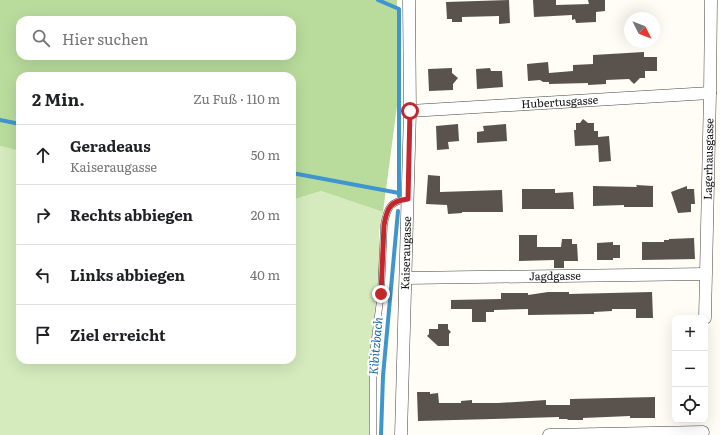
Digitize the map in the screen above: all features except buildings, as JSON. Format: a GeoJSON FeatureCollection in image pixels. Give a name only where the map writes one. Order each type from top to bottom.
{"type":"FeatureCollection","features":[{"type":"Feature","properties":{"kind":"street","name":"Kaiseraugasse"},"geometry":{"type":"LineString","coordinates":[[401,435],[410,111],[409,0]]}},
{"type":"Feature","properties":{"kind":"street","name":"Lagerhausgasse"},"geometry":{"type":"LineString","coordinates":[[705,315],[710,93],[710,0]]}},
{"type":"Feature","properties":{"kind":"street","name":"Hubertusgasse"},"geometry":{"type":"LineString","coordinates":[[410,111],[710,93]]}},
{"type":"Feature","properties":{"kind":"street","name":"Jagdgasse"},"geometry":{"type":"LineString","coordinates":[[406,278],[705,274]]}},
{"type":"Feature","properties":{"kind":"street"},"geometry":{"type":"LineString","coordinates":[[549,435],[703,429]]}},
{"type":"Feature","properties":{"kind":"lane"},"geometry":{"type":"LineString","coordinates":[[372,435],[374,354],[381,294],[384,225],[386,215],[391,206],[398,200],[408,199]]}},
{"type":"Feature","properties":{"kind":"green space"},"geometry":{"type":"Polygon","coordinates":[[[0,0],[397,0],[397,106],[383,212],[321,191],[296,199],[296,72],[16,72],[16,150],[0,146],[0,0]]]}},
{"type":"Feature","properties":{"kind":"green space"},"geometry":{"type":"Polygon","coordinates":[[[0,146],[16,150],[16,364],[296,364],[296,199],[321,191],[383,212],[379,231],[379,275],[370,353],[369,435],[0,435],[0,146]]]}},
{"type":"Feature","properties":{"kind":"waterway","name":"Kibitzbach"},"geometry":{"type":"LineString","coordinates":[[378,0],[399,9],[399,196]]}},
{"type":"Feature","properties":{"kind":"waterway"},"geometry":{"type":"LineString","coordinates":[[0,120],[16,123]]}},
{"type":"Feature","properties":{"kind":"waterway"},"geometry":{"type":"LineString","coordinates":[[296,174],[399,193]]}},
{"type":"Feature","properties":{"kind":"waterway","name":"Kibitzbach"},"geometry":{"type":"LineString","coordinates":[[381,435],[383,376],[398,211]]}},
{"type":"Feature","properties":{"kind":"route"},"geometry":{"type":"LineString","coordinates":[[381,294],[384,225],[386,215],[391,206],[398,200],[408,199],[410,111]]}}]}
